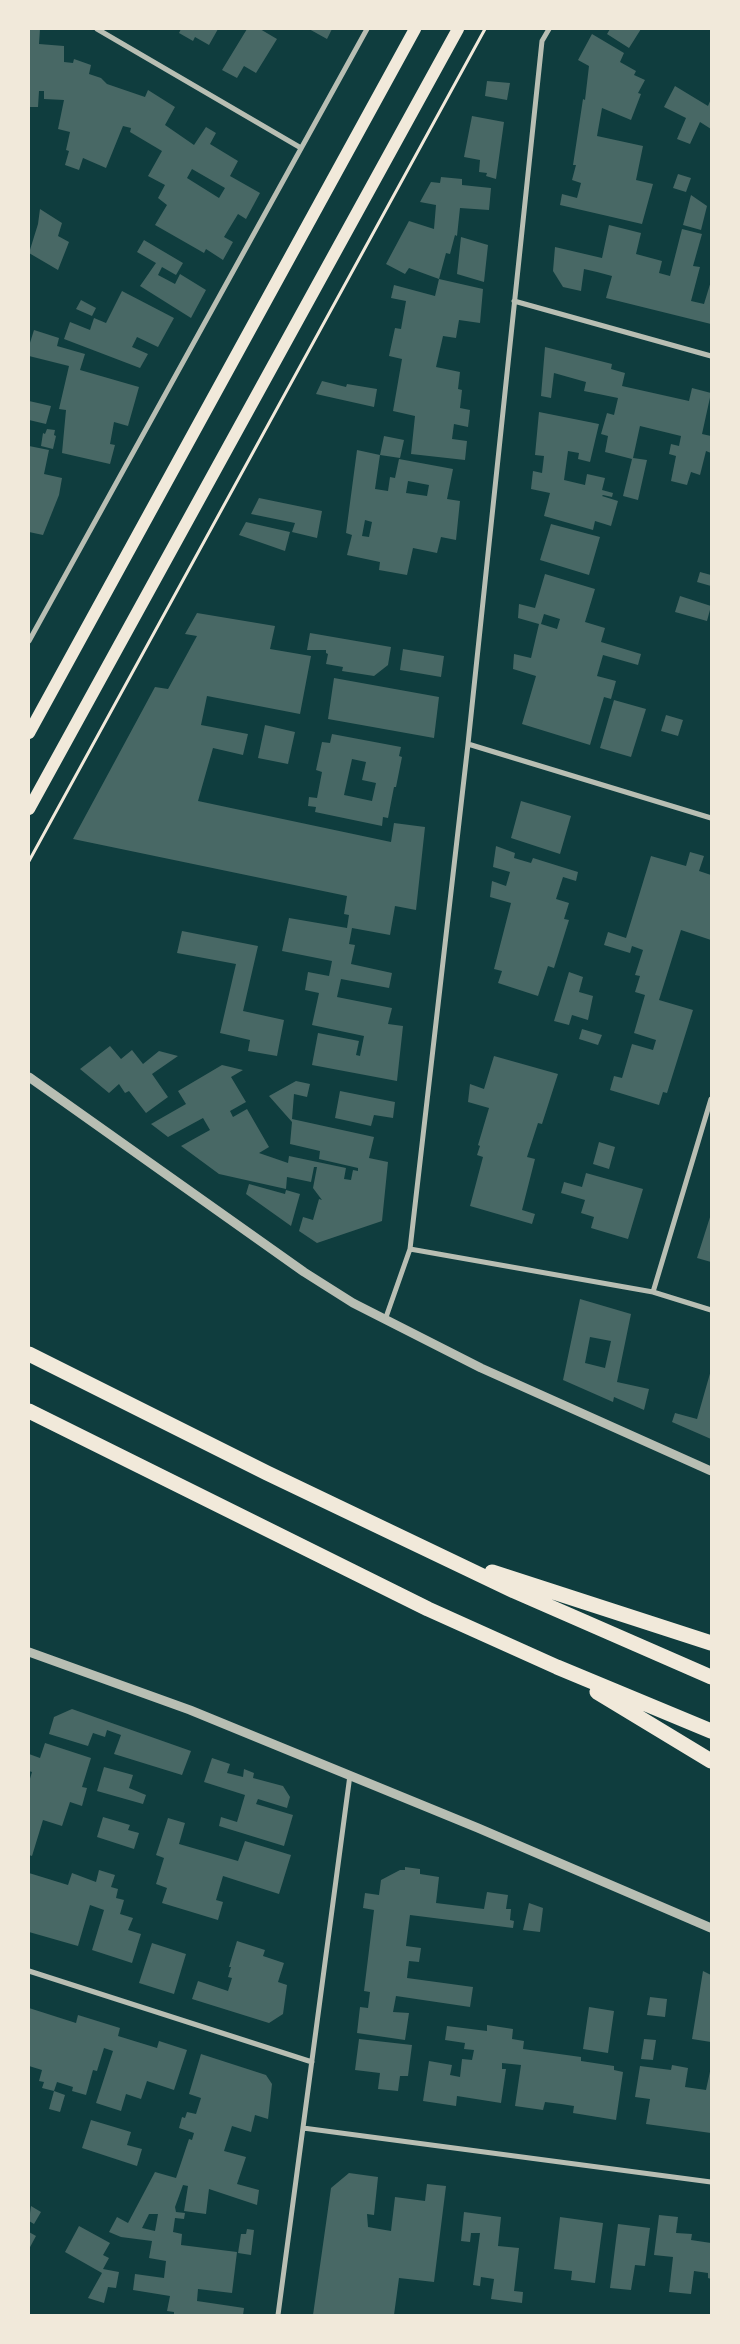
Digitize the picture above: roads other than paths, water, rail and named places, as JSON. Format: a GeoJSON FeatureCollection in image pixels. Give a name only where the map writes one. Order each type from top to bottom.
{"type":"FeatureCollection","features":[{"type":"Feature","properties":{"kind":"highway"},"geometry":{"type":"LineString","coordinates":[[29,1354],[514,1592],[711,1677]]}},
{"type":"Feature","properties":{"kind":"highway"},"geometry":{"type":"LineString","coordinates":[[29,1411],[357,1575],[558,1667],[711,1731]]}},
{"type":"Feature","properties":{"kind":"highway"},"geometry":{"type":"LineString","coordinates":[[429,1551],[711,1643]]}},
{"type":"Feature","properties":{"kind":"highway"},"geometry":{"type":"LineString","coordinates":[[558,1667],[711,1761]]}},
{"type":"Feature","properties":{"kind":"main road"},"geometry":{"type":"LineString","coordinates":[[29,733],[415,29]]}},
{"type":"Feature","properties":{"kind":"main road"},"geometry":{"type":"LineString","coordinates":[[29,809],[458,29]]}},
{"type":"Feature","properties":{"kind":"street"},"geometry":{"type":"LineString","coordinates":[[97,29],[301,148]]}},
{"type":"Feature","properties":{"kind":"street"},"geometry":{"type":"LineString","coordinates":[[29,640],[367,29]]}},
{"type":"Feature","properties":{"kind":"street"},"geometry":{"type":"LineString","coordinates":[[385,1320],[410,1249],[468,744],[542,41],[549,29]]}},
{"type":"Feature","properties":{"kind":"street"},"geometry":{"type":"LineString","coordinates":[[514,302],[711,356]]}},
{"type":"Feature","properties":{"kind":"street"},"geometry":{"type":"LineString","coordinates":[[468,744],[711,818]]}},
{"type":"Feature","properties":{"kind":"street"},"geometry":{"type":"LineString","coordinates":[[29,1077],[304,1272],[385,1320],[534,1392],[711,1472]]}},
{"type":"Feature","properties":{"kind":"street"},"geometry":{"type":"LineString","coordinates":[[653,1292],[711,1099]]}},
{"type":"Feature","properties":{"kind":"street"},"geometry":{"type":"LineString","coordinates":[[410,1249],[653,1292],[711,1310]]}},
{"type":"Feature","properties":{"kind":"street"},"geometry":{"type":"LineString","coordinates":[[29,1652],[190,1710],[350,1775],[711,1928]]}},
{"type":"Feature","properties":{"kind":"street"},"geometry":{"type":"LineString","coordinates":[[278,2315],[350,1775]]}},
{"type":"Feature","properties":{"kind":"street"},"geometry":{"type":"LineString","coordinates":[[29,1971],[312,2062]]}},
{"type":"Feature","properties":{"kind":"street"},"geometry":{"type":"LineString","coordinates":[[303,2128],[711,2182]]}}]}
